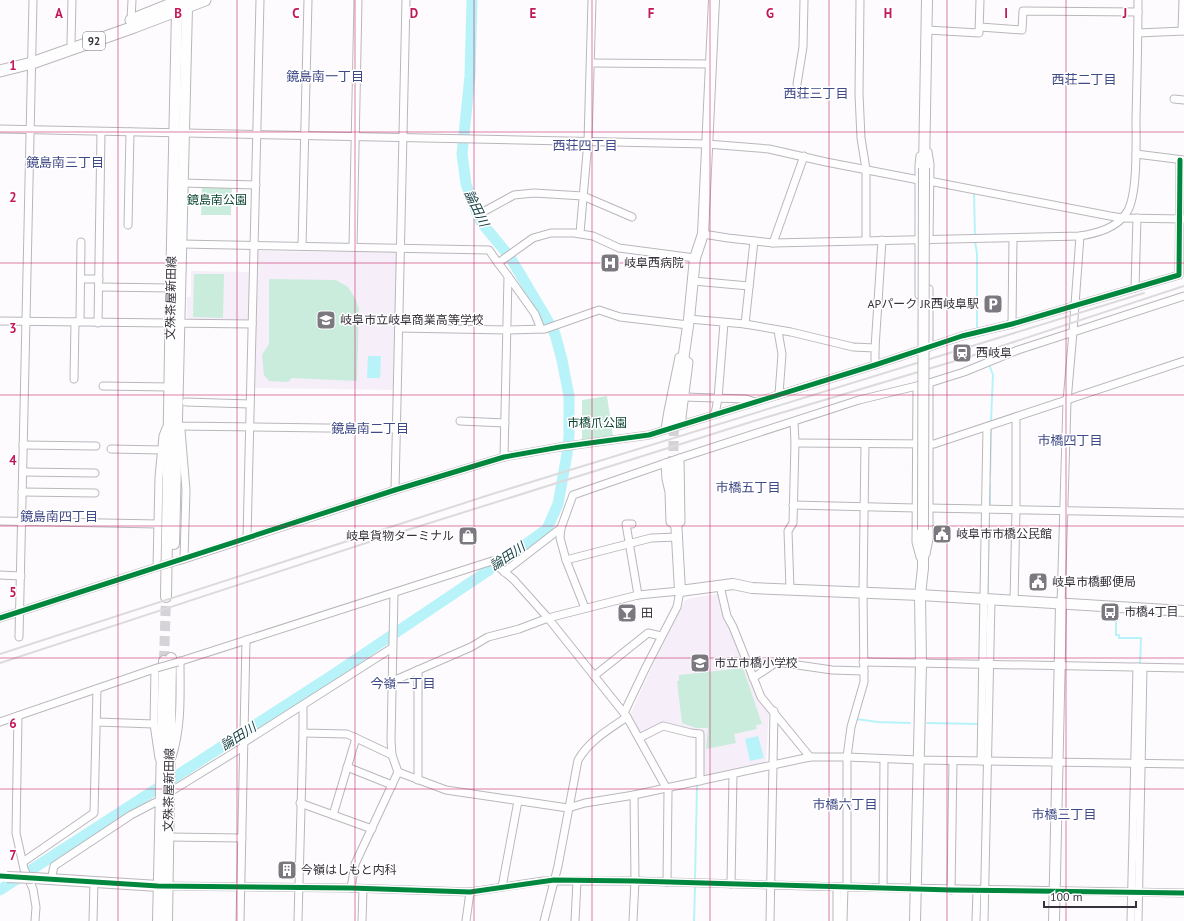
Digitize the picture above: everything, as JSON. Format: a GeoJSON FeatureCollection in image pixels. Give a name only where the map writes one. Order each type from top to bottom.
{"type":"FeatureCollection","features":[{"type":"Feature","properties":{"kind":"main road","name":"92"},"geometry":{"type":"LineString","coordinates":[[0,64],[32,60],[70,43],[131,20],[182,4],[205,0]]}},
{"type":"Feature","properties":{"kind":"main road","name":"92"},"geometry":{"type":"LineString","coordinates":[[0,71],[182,4]]}},
{"type":"Feature","properties":{"kind":"street"},"geometry":{"type":"LineString","coordinates":[[19,637],[33,0]]}},
{"type":"Feature","properties":{"kind":"street"},"geometry":{"type":"LineString","coordinates":[[70,43],[72,0]]}},
{"type":"Feature","properties":{"kind":"street"},"geometry":{"type":"LineString","coordinates":[[131,20],[132,0]]}},
{"type":"Feature","properties":{"kind":"street"},"geometry":{"type":"LineString","coordinates":[[247,538],[260,0]]}},
{"type":"Feature","properties":{"kind":"street"},"geometry":{"type":"LineString","coordinates":[[302,246],[308,0]]}},
{"type":"Feature","properties":{"kind":"street"},"geometry":{"type":"LineString","coordinates":[[353,247],[358,0]]}},
{"type":"Feature","properties":{"kind":"street"},"geometry":{"type":"LineString","coordinates":[[395,490],[406,0]]}},
{"type":"Feature","properties":{"kind":"street"},"geometry":{"type":"LineString","coordinates":[[580,233],[588,141],[592,0]]}},
{"type":"Feature","properties":{"kind":"street"},"geometry":{"type":"LineString","coordinates":[[673,426],[689,322],[695,258],[703,234],[714,0]]}},
{"type":"Feature","properties":{"kind":"street"},"geometry":{"type":"LineString","coordinates":[[797,84],[803,47],[804,0]]}},
{"type":"Feature","properties":{"kind":"street"},"geometry":{"type":"LineString","coordinates":[[860,0],[859,94],[861,138],[866,169],[866,240]]}},
{"type":"Feature","properties":{"kind":"street"},"geometry":{"type":"LineString","coordinates":[[923,568],[924,126],[927,0]]}},
{"type":"Feature","properties":{"kind":"street"},"geometry":{"type":"LineString","coordinates":[[927,30],[979,33],[980,0]]}},
{"type":"Feature","properties":{"kind":"street"},"geometry":{"type":"LineString","coordinates":[[703,234],[772,242],[929,240],[1080,236],[1112,227],[1122,218],[1129,208],[1134,195],[1138,0]]}},
{"type":"Feature","properties":{"kind":"street"},"geometry":{"type":"LineString","coordinates":[[1138,33],[1183,31],[1183,0]]}},
{"type":"Feature","properties":{"kind":"street","name":"文殊茶屋新田線"},"geometry":{"type":"LineString","coordinates":[[179,133],[183,183],[181,244],[175,324],[170,387],[169,596],[179,425],[175,324],[171,288],[179,133],[182,4]]}},
{"type":"Feature","properties":{"kind":"street"},"geometry":{"type":"LineString","coordinates":[[980,27],[1022,30],[1023,10],[1138,12]]}},
{"type":"Feature","properties":{"kind":"street"},"geometry":{"type":"LineString","coordinates":[[591,63],[711,64]]}},
{"type":"Feature","properties":{"kind":"street"},"geometry":{"type":"LineString","coordinates":[[1174,99],[1184,100]]}},
{"type":"Feature","properties":{"kind":"street"},"geometry":{"type":"LineString","coordinates":[[919,350],[919,166],[924,126]]}},
{"type":"Feature","properties":{"kind":"street"},"geometry":{"type":"LineString","coordinates":[[924,126],[930,164],[929,240]]}},
{"type":"Feature","properties":{"kind":"street"},"geometry":{"type":"LineString","coordinates":[[0,129],[707,144],[769,149],[919,180]]}},
{"type":"Feature","properties":{"kind":"street"},"geometry":{"type":"LineString","coordinates":[[98,323],[101,132]]}},
{"type":"Feature","properties":{"kind":"street"},"geometry":{"type":"LineString","coordinates":[[128,225],[130,132]]}},
{"type":"Feature","properties":{"kind":"street"},"geometry":{"type":"LineString","coordinates":[[0,618],[395,490],[504,457],[560,447],[577,446],[649,435],[673,426],[875,365],[968,334],[1012,324],[1182,274],[1182,160],[1136,154]]}},
{"type":"Feature","properties":{"kind":"street"},"geometry":{"type":"LineString","coordinates":[[772,242],[804,156]]}},
{"type":"Feature","properties":{"kind":"street"},"geometry":{"type":"LineString","coordinates":[[929,181],[1122,218],[1182,219]]}},
{"type":"Feature","properties":{"kind":"street"},"geometry":{"type":"LineString","coordinates":[[183,183],[256,185]]}},
{"type":"Feature","properties":{"kind":"street"},"geometry":{"type":"LineString","coordinates":[[484,212],[514,195],[534,193],[583,196],[632,217]]}},
{"type":"Feature","properties":{"kind":"street"},"geometry":{"type":"LineString","coordinates":[[1135,288],[1137,218]]}},
{"type":"Feature","properties":{"kind":"street"},"geometry":{"type":"LineString","coordinates":[[500,262],[512,255],[533,238],[551,234],[580,233],[593,236],[619,248],[695,258]]}},
{"type":"Feature","properties":{"kind":"street"},"geometry":{"type":"LineString","coordinates":[[1054,921],[1067,401],[1074,332],[1080,236]]}},
{"type":"Feature","properties":{"kind":"street"},"geometry":{"type":"LineString","coordinates":[[1012,324],[1013,238]]}},
{"type":"Feature","properties":{"kind":"street"},"geometry":{"type":"LineString","coordinates":[[875,365],[874,348],[882,240]]}},
{"type":"Feature","properties":{"kind":"street"},"geometry":{"type":"LineString","coordinates":[[745,324],[754,241]]}},
{"type":"Feature","properties":{"kind":"street"},"geometry":{"type":"LineString","coordinates":[[74,379],[81,279],[81,242]]}},
{"type":"Feature","properties":{"kind":"street"},"geometry":{"type":"LineString","coordinates":[[181,244],[489,250],[500,262],[535,314],[543,329]]}},
{"type":"Feature","properties":{"kind":"street"},"geometry":{"type":"LineString","coordinates":[[504,457],[508,276]]}},
{"type":"Feature","properties":{"kind":"street"},"geometry":{"type":"LineString","coordinates":[[81,279],[99,283],[171,288]]}},
{"type":"Feature","properties":{"kind":"street"},"geometry":{"type":"LineString","coordinates":[[693,281],[749,286]]}},
{"type":"Feature","properties":{"kind":"street"},"geometry":{"type":"LineString","coordinates":[[929,289],[929,347]]}},
{"type":"Feature","properties":{"kind":"street"},"geometry":{"type":"LineString","coordinates":[[585,608],[566,560],[560,538],[561,528],[573,495],[669,464],[680,458],[859,400],[929,383],[968,370],[1018,350],[1184,296]]}},
{"type":"Feature","properties":{"kind":"street"},"geometry":{"type":"LineString","coordinates":[[399,328],[507,330],[543,329],[599,310],[620,317],[745,324],[852,347],[874,348]]}},
{"type":"Feature","properties":{"kind":"street"},"geometry":{"type":"LineString","coordinates":[[0,321],[252,324]]}},
{"type":"Feature","properties":{"kind":"street"},"geometry":{"type":"LineString","coordinates":[[715,414],[718,398],[724,323]]}},
{"type":"Feature","properties":{"kind":"street"},"geometry":{"type":"LineString","coordinates":[[778,330],[782,354],[779,394]]}},
{"type":"Feature","properties":{"kind":"street"},"geometry":{"type":"LineString","coordinates":[[673,426],[684,397],[689,362],[684,358]]}},
{"type":"Feature","properties":{"kind":"street"},"geometry":{"type":"LineString","coordinates":[[795,443],[934,444],[1184,362]]}},
{"type":"Feature","properties":{"kind":"street"},"geometry":{"type":"LineString","coordinates":[[915,921],[921,663],[920,595],[923,568],[929,539],[930,508],[929,383]]}},
{"type":"Feature","properties":{"kind":"street"},"geometry":{"type":"LineString","coordinates":[[103,386],[170,387]]}},
{"type":"Feature","properties":{"kind":"street"},"geometry":{"type":"LineString","coordinates":[[917,386],[916,542],[923,568]]}},
{"type":"Feature","properties":{"kind":"street"},"geometry":{"type":"LineString","coordinates":[[684,397],[746,399],[755,402]]}},
{"type":"Feature","properties":{"kind":"street"},"geometry":{"type":"LineString","coordinates":[[186,402],[250,404]]}},
{"type":"Feature","properties":{"kind":"street"},"geometry":{"type":"LineString","coordinates":[[158,566],[159,478],[164,436],[169,418]]}},
{"type":"Feature","properties":{"kind":"street"},"geometry":{"type":"LineString","coordinates":[[1014,601],[1016,418]]}},
{"type":"Feature","properties":{"kind":"street"},"geometry":{"type":"LineString","coordinates":[[460,421],[505,423]]}},
{"type":"Feature","properties":{"kind":"street"},"geometry":{"type":"LineString","coordinates":[[790,589],[788,531],[792,523],[793,505],[795,443],[794,422]]}},
{"type":"Feature","properties":{"kind":"street"},"geometry":{"type":"LineString","coordinates":[[182,559],[186,490],[179,425],[396,429]]}},
{"type":"Feature","properties":{"kind":"street"},"geometry":{"type":"LineString","coordinates":[[984,921],[984,761],[988,600],[986,510],[987,427]]}},
{"type":"Feature","properties":{"kind":"street"},"geometry":{"type":"LineString","coordinates":[[843,921],[848,757],[851,727],[864,682],[863,593],[865,444]]}},
{"type":"Feature","properties":{"kind":"street"},"geometry":{"type":"LineString","coordinates":[[24,445],[96,446]]}},
{"type":"Feature","properties":{"kind":"street"},"geometry":{"type":"LineString","coordinates":[[111,449],[162,450]]}},
{"type":"Feature","properties":{"kind":"street"},"geometry":{"type":"LineString","coordinates":[[676,526],[682,522],[680,458]]}},
{"type":"Feature","properties":{"kind":"street"},"geometry":{"type":"LineString","coordinates":[[544,921],[554,880],[578,760],[583,752],[600,734],[626,715],[661,636],[677,607],[680,591],[677,537],[669,464]]}},
{"type":"Feature","properties":{"kind":"street"},"geometry":{"type":"LineString","coordinates":[[23,472],[95,473]]}},
{"type":"Feature","properties":{"kind":"street"},"geometry":{"type":"LineString","coordinates":[[22,492],[95,494]]}},
{"type":"Feature","properties":{"kind":"street"},"geometry":{"type":"LineString","coordinates":[[793,505],[916,508]]}},
{"type":"Feature","properties":{"kind":"street"},"geometry":{"type":"LineString","coordinates":[[930,508],[1184,512]]}},
{"type":"Feature","properties":{"kind":"street"},"geometry":{"type":"LineString","coordinates":[[0,521],[158,524]]}},
{"type":"Feature","properties":{"kind":"street"},"geometry":{"type":"LineString","coordinates":[[632,524],[626,524],[638,595]]}},
{"type":"Feature","properties":{"kind":"street"},"geometry":{"type":"LineString","coordinates":[[504,572],[561,528]]}},
{"type":"Feature","properties":{"kind":"street"},"geometry":{"type":"LineString","coordinates":[[566,560],[651,538],[677,537]]}},
{"type":"Feature","properties":{"kind":"street"},"geometry":{"type":"LineString","coordinates":[[0,722],[156,669],[174,660],[246,640],[492,561],[514,580],[548,618],[626,715],[668,791],[667,882]]}},
{"type":"Feature","properties":{"kind":"street"},"geometry":{"type":"LineString","coordinates":[[0,575],[20,576]]}},
{"type":"Feature","properties":{"kind":"street"},"geometry":{"type":"LineString","coordinates":[[393,681],[471,647],[488,637],[519,629],[548,618],[638,595],[733,584],[752,588],[920,595],[1061,605],[1184,611]]}},
{"type":"Feature","properties":{"kind":"street"},"geometry":{"type":"LineString","coordinates":[[720,586],[727,616],[733,627],[761,697],[774,711],[810,757]]}},
{"type":"Feature","properties":{"kind":"street"},"geometry":{"type":"LineString","coordinates":[[351,888],[355,864],[398,772],[392,754],[391,740],[394,593]]}},
{"type":"Feature","properties":{"kind":"street"},"geometry":{"type":"LineString","coordinates":[[594,676],[648,633],[661,636]]}},
{"type":"Feature","properties":{"kind":"street"},"geometry":{"type":"LineString","coordinates":[[240,921],[243,722],[246,640]]}},
{"type":"Feature","properties":{"kind":"street"},"geometry":{"type":"LineString","coordinates":[[51,880],[54,866],[131,814],[154,803],[392,646]]}},
{"type":"Feature","properties":{"kind":"street"},"geometry":{"type":"LineString","coordinates":[[165,770],[175,746],[180,712],[174,660]]}},
{"type":"Feature","properties":{"kind":"street","name":"文殊茶屋新田線"},"geometry":{"type":"LineString","coordinates":[[167,921],[163,886],[165,770],[174,660]]}},
{"type":"Feature","properties":{"kind":"street"},"geometry":{"type":"LineString","coordinates":[[753,678],[777,662],[832,670],[864,671]]}},
{"type":"Feature","properties":{"kind":"street"},"geometry":{"type":"LineString","coordinates":[[863,662],[1184,668]]}},
{"type":"Feature","properties":{"kind":"street"},"geometry":{"type":"LineString","coordinates":[[1138,921],[1136,892],[1140,667]]}},
{"type":"Feature","properties":{"kind":"street"},"geometry":{"type":"LineString","coordinates":[[156,669],[154,724],[157,753],[165,770]]}},
{"type":"Feature","properties":{"kind":"street"},"geometry":{"type":"LineString","coordinates":[[418,670],[418,780]]}},
{"type":"Feature","properties":{"kind":"street"},"geometry":{"type":"LineString","coordinates":[[23,862],[94,813],[97,689]]}},
{"type":"Feature","properties":{"kind":"street"},"geometry":{"type":"LineString","coordinates":[[298,921],[303,705]]}},
{"type":"Feature","properties":{"kind":"street"},"geometry":{"type":"LineString","coordinates":[[770,921],[774,711]]}},
{"type":"Feature","properties":{"kind":"street"},"geometry":{"type":"LineString","coordinates":[[18,716],[16,833],[23,862],[33,889],[36,908],[35,921]]}},
{"type":"Feature","properties":{"kind":"street"},"geometry":{"type":"LineString","coordinates":[[96,722],[154,724]]}},
{"type":"Feature","properties":{"kind":"street"},"geometry":{"type":"LineString","coordinates":[[639,738],[663,726],[700,734],[700,781]]}},
{"type":"Feature","properties":{"kind":"street"},"geometry":{"type":"LineString","coordinates":[[302,734],[347,734],[392,754]]}},
{"type":"Feature","properties":{"kind":"street"},"geometry":{"type":"LineString","coordinates":[[333,815],[356,738]]}},
{"type":"Feature","properties":{"kind":"street"},"geometry":{"type":"LineString","coordinates":[[398,772],[446,790],[568,808],[810,757],[953,761],[1184,764]]}},
{"type":"Feature","properties":{"kind":"street"},"geometry":{"type":"LineString","coordinates":[[883,887],[884,759]]}},
{"type":"Feature","properties":{"kind":"street"},"geometry":{"type":"LineString","coordinates":[[951,890],[953,761]]}},
{"type":"Feature","properties":{"kind":"street"},"geometry":{"type":"LineString","coordinates":[[347,767],[392,785]]}},
{"type":"Feature","properties":{"kind":"street"},"geometry":{"type":"LineString","coordinates":[[731,884],[733,774]]}},
{"type":"Feature","properties":{"kind":"street","name":"文殊茶屋新田線"},"geometry":{"type":"LineString","coordinates":[[158,921],[169,837],[165,795]]}},
{"type":"Feature","properties":{"kind":"street"},"geometry":{"type":"LineString","coordinates":[[633,921],[634,795]]}},
{"type":"Feature","properties":{"kind":"street"},"geometry":{"type":"LineString","coordinates":[[502,887],[518,801]]}},
{"type":"Feature","properties":{"kind":"street"},"geometry":{"type":"LineString","coordinates":[[300,803],[372,829]]}},
{"type":"Feature","properties":{"kind":"street"},"geometry":{"type":"LineString","coordinates":[[169,837],[242,838]]}},
{"type":"Feature","properties":{"kind":"street"},"geometry":{"type":"LineString","coordinates":[[4,877],[163,886],[351,888],[470,892],[554,880],[883,887],[951,890],[1184,893]]}},
{"type":"Feature","properties":{"kind":"street"},"geometry":{"type":"LineString","coordinates":[[575,921],[577,881]]}},
{"type":"Feature","properties":{"kind":"street"},"geometry":{"type":"LineString","coordinates":[[92,921],[94,882]]}},
{"type":"Feature","properties":{"kind":"street"},"geometry":{"type":"LineString","coordinates":[[837,921],[843,887]]}},
{"type":"Feature","properties":{"kind":"street"},"geometry":{"type":"LineString","coordinates":[[362,921],[363,889]]}},
{"type":"Feature","properties":{"kind":"street"},"geometry":{"type":"LineString","coordinates":[[976,921],[977,890]]}},
{"type":"Feature","properties":{"kind":"street"},"geometry":{"type":"LineString","coordinates":[[466,921],[470,892]]}},
{"type":"Feature","properties":{"kind":"street"},"geometry":{"type":"LineString","coordinates":[[1132,921],[1136,892]]}},
{"type":"Feature","properties":{"kind":"shaded area","name":"岐阜市立岐阜商業高等学校"},"geometry":{"type":"Polygon","coordinates":[[[260,251],[398,252],[394,390],[255,388],[257,253],[260,251]]]}},
{"type":"Feature","properties":{"kind":"shaded area"},"geometry":{"type":"Polygon","coordinates":[[[191,271],[250,272],[249,320],[247,322],[190,321],[187,316],[187,297],[191,297],[191,271]]]}},
{"type":"Feature","properties":{"kind":"shaded area","name":"市立市橋小学校"},"geometry":{"type":"Polygon","coordinates":[[[718,594],[769,709],[766,763],[703,776],[704,731],[693,732],[663,724],[639,735],[630,715],[673,620],[684,601],[691,598],[718,594]]]}},
{"type":"Feature","properties":{"kind":"green space","name":"鏡島南公園"},"geometry":{"type":"Polygon","coordinates":[[[202,185],[232,186],[231,215],[201,215],[202,185]]]}},
{"type":"Feature","properties":{"kind":"green space"},"geometry":{"type":"Polygon","coordinates":[[[194,274],[224,274],[223,318],[193,317],[194,274]]]}},
{"type":"Feature","properties":{"kind":"green space"},"geometry":{"type":"Polygon","coordinates":[[[269,279],[336,280],[348,287],[355,298],[359,309],[357,381],[292,378],[288,382],[269,381],[264,375],[262,355],[269,344],[269,279]]]}},
{"type":"Feature","properties":{"kind":"green space","name":"市橋爪公園"},"geometry":{"type":"Polygon","coordinates":[[[607,396],[613,436],[582,440],[582,400],[607,396]]]}},
{"type":"Feature","properties":{"kind":"green space"},"geometry":{"type":"Polygon","coordinates":[[[743,668],[762,724],[756,725],[757,729],[734,734],[736,743],[706,749],[708,728],[696,728],[682,723],[677,681],[679,681],[679,675],[743,668]]]}},
{"type":"Feature","properties":{"kind":"water"},"geometry":{"type":"Polygon","coordinates":[[[368,356],[381,356],[380,378],[367,378],[368,356]]]}},
{"type":"Feature","properties":{"kind":"water"},"geometry":{"type":"Polygon","coordinates":[[[758,736],[764,758],[750,761],[745,739],[758,736]]]}},
{"type":"Feature","properties":{"kind":"waterway","name":"論田川"},"geometry":{"type":"LineString","coordinates":[[0,890],[331,676],[504,560],[547,529],[558,504],[567,454],[569,436],[569,396],[555,334],[510,257],[481,222],[466,184],[462,154],[470,76],[472,0]]}},
{"type":"Feature","properties":{"kind":"waterway"},"geometry":{"type":"LineString","coordinates":[[974,194],[975,236]]}},
{"type":"Feature","properties":{"kind":"waterway"},"geometry":{"type":"LineString","coordinates":[[975,242],[977,253],[977,327]]}},
{"type":"Feature","properties":{"kind":"waterway"},"geometry":{"type":"LineString","coordinates":[[990,367],[993,375],[991,420]]}},
{"type":"Feature","properties":{"kind":"waterway"},"geometry":{"type":"LineString","coordinates":[[990,477],[991,430]]}},
{"type":"Feature","properties":{"kind":"waterway"},"geometry":{"type":"LineString","coordinates":[[990,482],[990,504]]}},
{"type":"Feature","properties":{"kind":"waterway"},"geometry":{"type":"LineString","coordinates":[[988,567],[989,515]]}},
{"type":"Feature","properties":{"kind":"waterway"},"geometry":{"type":"LineString","coordinates":[[988,574],[988,594]]}},
{"type":"Feature","properties":{"kind":"waterway"},"geometry":{"type":"LineString","coordinates":[[1116,613],[1116,635],[1119,635],[1119,638],[1141,638],[1140,665]]}},
{"type":"Feature","properties":{"kind":"waterway"},"geometry":{"type":"LineString","coordinates":[[856,719],[878,722],[910,723]]}},
{"type":"Feature","properties":{"kind":"waterway"},"geometry":{"type":"LineString","coordinates":[[927,723],[979,724]]}},
{"type":"Feature","properties":{"kind":"waterway"},"geometry":{"type":"LineString","coordinates":[[695,879],[697,786]]}},
{"type":"Feature","properties":{"kind":"waterway"},"geometry":{"type":"LineString","coordinates":[[694,921],[695,887]]}},
{"type":"Feature","properties":{"kind":"tunnel"},"geometry":{"type":"LineString","coordinates":[[673,466],[674,423]]}},
{"type":"Feature","properties":{"kind":"tunnel"},"geometry":{"type":"LineString","coordinates":[[164,661],[166,597]]}},
{"type":"Feature","properties":{"kind":"railway"},"geometry":{"type":"LineString","coordinates":[[0,663],[366,543],[754,421],[965,358],[1184,286]]}},
{"type":"Feature","properties":{"kind":"railway"},"geometry":{"type":"LineString","coordinates":[[0,654],[489,495],[1144,293]]}},
{"type":"Feature","properties":{"kind":"cycle path"},"geometry":{"type":"LineString","coordinates":[[0,618],[395,490],[504,457],[560,447],[649,435],[875,365],[962,336],[1012,324],[1179,275],[1180,160]]}},
{"type":"Feature","properties":{"kind":"cycle path"},"geometry":{"type":"LineString","coordinates":[[0,876],[158,886],[351,888],[470,892],[554,880],[951,890],[1184,893]]}},
{"type":"Feature","properties":{"kind":"place","name":"岐阜西病院"},"geometry":{"type":"Point","coordinates":[610,263]}},
{"type":"Feature","properties":{"kind":"place","name":"APパーク JR西岐阜駅"},"geometry":{"type":"Point","coordinates":[993,304]}},
{"type":"Feature","properties":{"kind":"place","name":"岐阜市立岐阜商業高等学校"},"geometry":{"type":"Point","coordinates":[326,320]}},
{"type":"Feature","properties":{"kind":"place","name":"西岐阜"},"geometry":{"type":"Point","coordinates":[962,353]}},
{"type":"Feature","properties":{"kind":"place","name":"岐阜市市橋公民館"},"geometry":{"type":"Point","coordinates":[942,534]}},
{"type":"Feature","properties":{"kind":"place","name":"岐阜貨物ターミナル"},"geometry":{"type":"Point","coordinates":[468,536]}},
{"type":"Feature","properties":{"kind":"place","name":"岐阜市橋郵便局"},"geometry":{"type":"Point","coordinates":[1038,582]}},
{"type":"Feature","properties":{"kind":"place","name":"市橋4丁目"},"geometry":{"type":"Point","coordinates":[1110,612]}},
{"type":"Feature","properties":{"kind":"place","name":"田"},"geometry":{"type":"Point","coordinates":[627,613]}},
{"type":"Feature","properties":{"kind":"place","name":"市立市橋小学校"},"geometry":{"type":"Point","coordinates":[700,663]}},
{"type":"Feature","properties":{"kind":"place","name":"今嶺はしもと内科"},"geometry":{"type":"Point","coordinates":[287,870]}},
{"type":"Feature","properties":{"kind":"district","name":"鏡島南一丁目"},"geometry":{"type":"Point","coordinates":[325,76]}},
{"type":"Feature","properties":{"kind":"district","name":"西荘二丁目"},"geometry":{"type":"Point","coordinates":[1084,79]}},
{"type":"Feature","properties":{"kind":"district","name":"西荘三丁目"},"geometry":{"type":"Point","coordinates":[816,93]}},
{"type":"Feature","properties":{"kind":"district","name":"西荘四丁目"},"geometry":{"type":"Point","coordinates":[585,145]}},
{"type":"Feature","properties":{"kind":"district","name":"鏡島南三丁目"},"geometry":{"type":"Point","coordinates":[65,162]}},
{"type":"Feature","properties":{"kind":"district","name":"鏡島南二丁目"},"geometry":{"type":"Point","coordinates":[370,428]}},
{"type":"Feature","properties":{"kind":"district","name":"市橋四丁目"},"geometry":{"type":"Point","coordinates":[1070,440]}},
{"type":"Feature","properties":{"kind":"district","name":"市橋五丁目"},"geometry":{"type":"Point","coordinates":[748,487]}},
{"type":"Feature","properties":{"kind":"district","name":"鏡島南四丁目"},"geometry":{"type":"Point","coordinates":[59,516]}},
{"type":"Feature","properties":{"kind":"district","name":"今嶺一丁目"},"geometry":{"type":"Point","coordinates":[403,683]}},
{"type":"Feature","properties":{"kind":"district","name":"市橋六丁目"},"geometry":{"type":"Point","coordinates":[845,804]}},
{"type":"Feature","properties":{"kind":"district","name":"市橋三丁目"},"geometry":{"type":"Point","coordinates":[1064,814]}}]}
